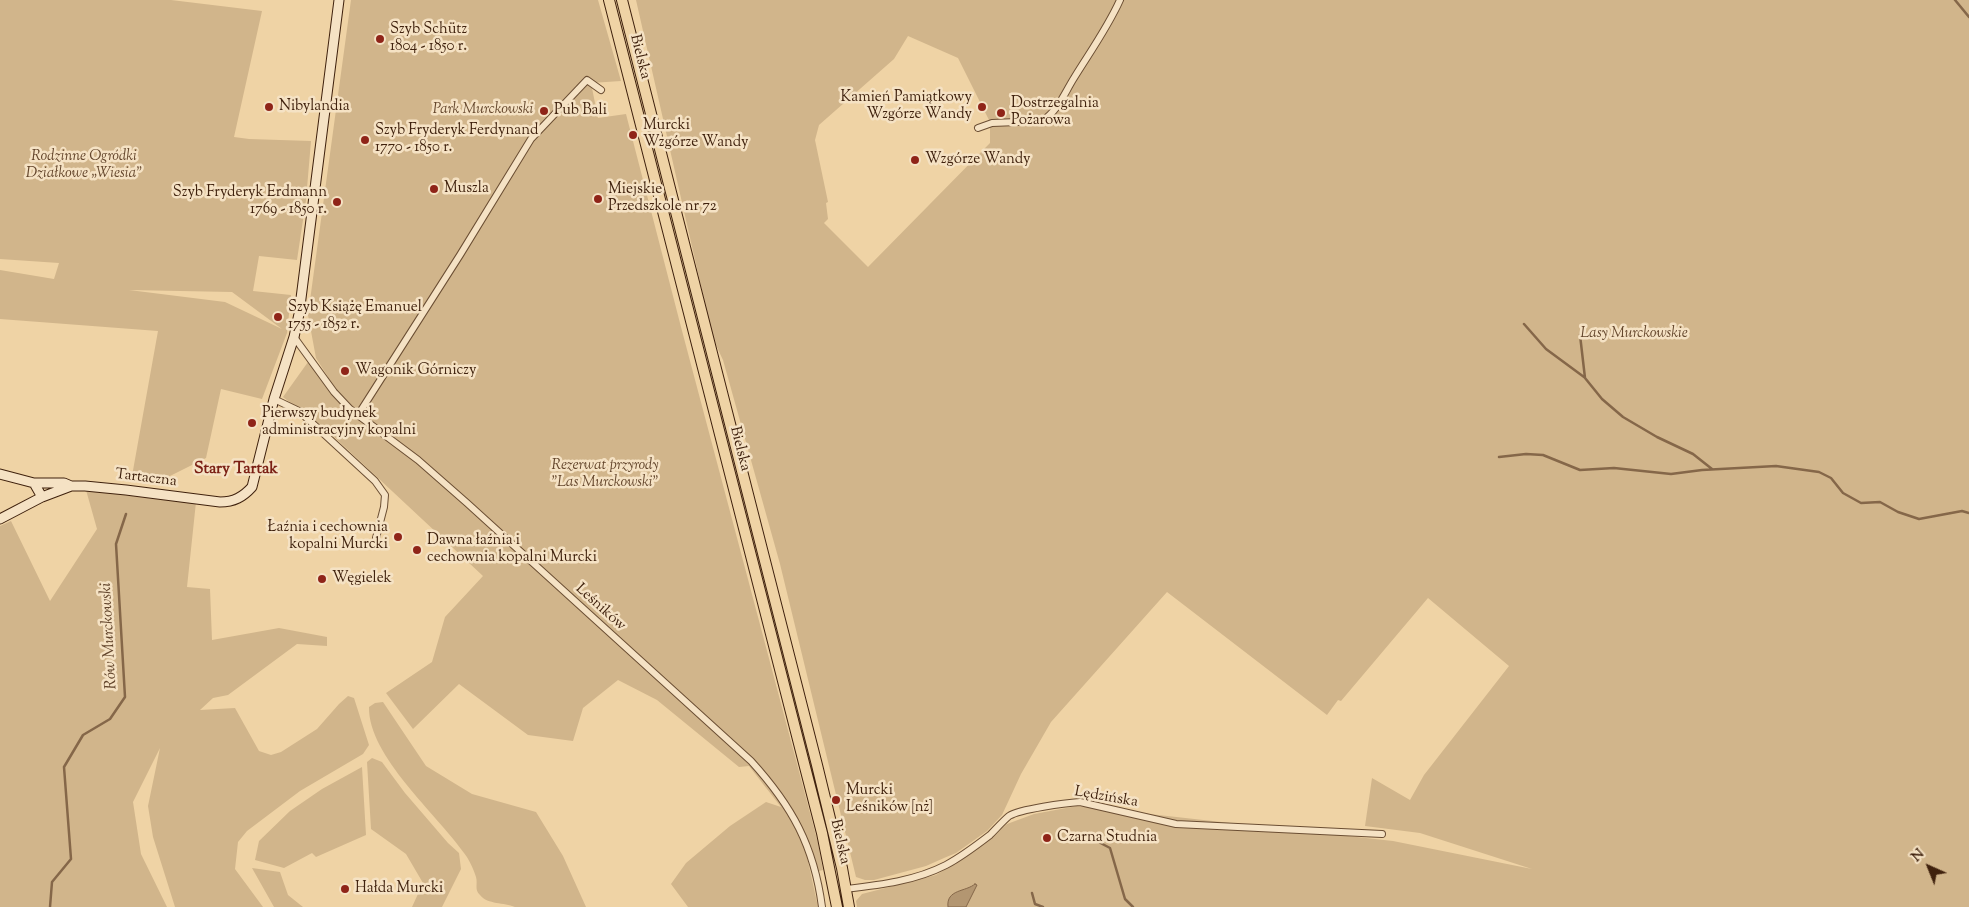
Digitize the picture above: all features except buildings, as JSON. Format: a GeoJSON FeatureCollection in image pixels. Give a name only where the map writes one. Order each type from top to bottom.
{"type":"FeatureCollection","features":[{"type":"Feature","properties":{"kind":"main road","name":"Bielska"},"geometry":{"type":"LineString","coordinates":[[609,0],[810,786],[837,907]]}},
{"type":"Feature","properties":{"kind":"main road","name":"Bielska"},"geometry":{"type":"LineString","coordinates":[[622,0],[817,765],[849,907]]}},
{"type":"Feature","properties":{"kind":"street"},"geometry":{"type":"LineString","coordinates":[[340,0],[305,270],[294,337],[274,399],[299,411],[375,481],[385,496],[376,538]]}},
{"type":"Feature","properties":{"kind":"street"},"geometry":{"type":"LineString","coordinates":[[978,128],[992,123],[1042,121],[1048,117],[1058,107],[1106,28],[1120,0]]}},
{"type":"Feature","properties":{"kind":"street"},"geometry":{"type":"LineString","coordinates":[[358,415],[531,139],[587,80],[601,90]]}},
{"type":"Feature","properties":{"kind":"street","name":"Leśników"},"geometry":{"type":"LineString","coordinates":[[294,337],[334,392],[358,415],[418,460],[467,503],[751,761],[777,792],[804,838],[810,852],[822,907]]}},
{"type":"Feature","properties":{"kind":"street","name":"Tartaczna"},"geometry":{"type":"LineString","coordinates":[[0,474],[34,483],[64,483],[71,486],[118,489],[220,502],[233,500],[246,494],[256,478],[274,399]]}},
{"type":"Feature","properties":{"kind":"street"},"geometry":{"type":"LineString","coordinates":[[34,483],[42,497]]}},
{"type":"Feature","properties":{"kind":"street","name":"Tartaczna"},"geometry":{"type":"LineString","coordinates":[[0,519],[42,497],[71,486]]}},
{"type":"Feature","properties":{"kind":"street","name":"Lędzińska"},"geometry":{"type":"LineString","coordinates":[[846,890],[891,883],[927,874],[948,864],[988,836],[1010,816],[1025,810],[1067,802],[1080,802],[1176,824],[1382,834]]}},
{"type":"Feature","properties":{"kind":"green space","name":"Rodzinne Ogródki Działkowe „Wiesia”"},"geometry":{"type":"Polygon","coordinates":[[[0,0],[171,0],[262,11],[234,137],[311,141],[306,200],[297,260],[259,256],[253,291],[291,295],[287,333],[262,399],[221,389],[206,458],[154,484],[132,476],[158,331],[0,319],[0,270],[54,279],[59,263],[0,259],[0,0]],[[129,290],[225,302],[282,329],[232,292],[129,290]]]}},
{"type":"Feature","properties":{"kind":"green space"},"geometry":{"type":"Polygon","coordinates":[[[351,0],[598,0],[621,81],[591,83],[598,118],[626,114],[818,843],[823,870],[819,871],[810,843],[804,843],[818,907],[688,907],[671,884],[686,863],[730,826],[766,802],[781,807],[749,766],[739,767],[657,700],[618,680],[583,708],[573,741],[528,735],[459,684],[413,729],[386,693],[432,662],[445,617],[483,576],[332,435],[283,397],[308,362],[326,378],[328,377],[316,358],[308,315],[351,0]]]}},
{"type":"Feature","properties":{"kind":"green space","name":"Lasy Murckowskie"},"geometry":{"type":"Polygon","coordinates":[[[636,0],[1969,0],[1969,907],[857,907],[856,901],[862,894],[936,875],[968,855],[1007,824],[1034,814],[1077,806],[1393,841],[1532,869],[1420,833],[1365,826],[1372,778],[1410,800],[1424,775],[1509,666],[1428,598],[1327,715],[1167,592],[1051,722],[1021,774],[1002,815],[987,831],[956,853],[926,866],[874,880],[856,877],[780,564],[723,360],[713,339],[636,0]],[[908,36],[894,59],[819,125],[815,140],[828,202],[826,203],[828,219],[824,223],[868,267],[990,143],[990,122],[958,58],[908,36]]]}},
{"type":"Feature","properties":{"kind":"green space"},"geometry":{"type":"Polygon","coordinates":[[[86,490],[163,500],[196,502],[187,587],[210,589],[212,640],[279,628],[327,637],[327,646],[297,644],[228,695],[213,698],[200,710],[235,708],[259,751],[271,755],[281,752],[317,729],[348,696],[354,698],[369,745],[363,754],[300,791],[247,831],[238,842],[235,869],[263,907],[175,907],[153,837],[148,806],[160,748],[133,802],[141,854],[167,907],[0,907],[0,526],[11,521],[50,601],[97,529],[86,490]]]}},
{"type":"Feature","properties":{"kind":"green space"},"geometry":{"type":"Polygon","coordinates":[[[383,702],[426,766],[472,794],[536,812],[563,856],[586,907],[515,907],[492,902],[483,898],[478,893],[477,880],[466,855],[406,784],[380,745],[372,726],[369,707],[375,703],[383,702]]]}},
{"type":"Feature","properties":{"kind":"green space"},"geometry":{"type":"Polygon","coordinates":[[[372,758],[382,762],[405,793],[459,853],[461,869],[442,907],[412,907],[423,883],[406,854],[371,829],[367,762],[372,758]]]}},
{"type":"Feature","properties":{"kind":"green space"},"geometry":{"type":"Polygon","coordinates":[[[362,767],[366,835],[316,857],[312,853],[284,868],[255,860],[259,841],[290,811],[322,789],[362,767]]]}},
{"type":"Feature","properties":{"kind":"green space"},"geometry":{"type":"Polygon","coordinates":[[[252,868],[280,872],[288,895],[303,907],[274,907],[252,868]]]}},
{"type":"Feature","properties":{"kind":"shaded area"},"geometry":{"type":"Polygon","coordinates":[[[975,884],[977,885],[966,907],[948,907],[948,901],[953,894],[975,884]]]}},
{"type":"Feature","properties":{"kind":"waterway"},"geometry":{"type":"LineString","coordinates":[[1955,0],[1969,17]]}},
{"type":"Feature","properties":{"kind":"waterway"},"geometry":{"type":"LineString","coordinates":[[1524,324],[1546,349],[1584,377]]}},
{"type":"Feature","properties":{"kind":"waterway"},"geometry":{"type":"LineString","coordinates":[[1580,335],[1585,378],[1602,399],[1623,417],[1657,437],[1693,454],[1712,469]]}},
{"type":"Feature","properties":{"kind":"waterway"},"geometry":{"type":"LineString","coordinates":[[1499,457],[1526,454],[1543,455],[1580,470],[1614,468],[1671,474],[1702,470],[1776,466],[1819,472],[1831,478],[1843,493],[1861,503],[1880,502],[1898,512],[1919,519],[1962,511],[1969,513]]}},
{"type":"Feature","properties":{"kind":"waterway","name":"Rów Murckowski"},"geometry":{"type":"LineString","coordinates":[[50,907],[52,882],[71,859],[64,767],[83,735],[110,719],[125,697],[116,544],[126,514]]}},
{"type":"Feature","properties":{"kind":"waterway"},"geometry":{"type":"LineString","coordinates":[[1091,838],[1110,848],[1125,899],[1133,907]]}},
{"type":"Feature","properties":{"kind":"waterway"},"geometry":{"type":"LineString","coordinates":[[1032,893],[1035,904],[1043,907]]}},
{"type":"Feature","properties":{"kind":"place","name":"Szyb Schütz 1804 - 1850 r."},"geometry":{"type":"Point","coordinates":[380,39]}},
{"type":"Feature","properties":{"kind":"place","name":"Nibylandia"},"geometry":{"type":"Point","coordinates":[269,107]}},
{"type":"Feature","properties":{"kind":"place","name":"Kamień Pamiątkowy Wzgórze Wandy"},"geometry":{"type":"Point","coordinates":[982,107]}},
{"type":"Feature","properties":{"kind":"place","name":"Pub Bali"},"geometry":{"type":"Point","coordinates":[544,111]}},
{"type":"Feature","properties":{"kind":"place","name":"Dostrzegalnia Pożarowa"},"geometry":{"type":"Point","coordinates":[1001,113]}},
{"type":"Feature","properties":{"kind":"place","name":"Murcki Wzgórze Wandy"},"geometry":{"type":"Point","coordinates":[633,135]}},
{"type":"Feature","properties":{"kind":"place","name":"Szyb Fryderyk Ferdynand 1770 - 1850 r."},"geometry":{"type":"Point","coordinates":[365,140]}},
{"type":"Feature","properties":{"kind":"place","name":"Wzgórze Wandy"},"geometry":{"type":"Point","coordinates":[915,160]}},
{"type":"Feature","properties":{"kind":"place","name":"Muszla"},"geometry":{"type":"Point","coordinates":[434,189]}},
{"type":"Feature","properties":{"kind":"place","name":"Miejskie Przedszkole nr 72"},"geometry":{"type":"Point","coordinates":[598,199]}},
{"type":"Feature","properties":{"kind":"place","name":"Szyb Fryderyk Erdmann 1769 - 1850 r."},"geometry":{"type":"Point","coordinates":[337,202]}},
{"type":"Feature","properties":{"kind":"place","name":"Szyb Książę Emanuel 1755 - 1852 r."},"geometry":{"type":"Point","coordinates":[278,317]}},
{"type":"Feature","properties":{"kind":"place","name":"Wagonik Górniczy"},"geometry":{"type":"Point","coordinates":[345,371]}},
{"type":"Feature","properties":{"kind":"place","name":"Pierwszy budynek administracyjny kopalni"},"geometry":{"type":"Point","coordinates":[252,423]}},
{"type":"Feature","properties":{"kind":"place","name":"Łaźnia i cechownia kopalni Murcki"},"geometry":{"type":"Point","coordinates":[398,537]}},
{"type":"Feature","properties":{"kind":"place","name":"Dawna łaźnia i cechownia kopalni Murcki"},"geometry":{"type":"Point","coordinates":[417,550]}},
{"type":"Feature","properties":{"kind":"place","name":"Węgielek"},"geometry":{"type":"Point","coordinates":[322,579]}},
{"type":"Feature","properties":{"kind":"place","name":"Murcki Leśników [nż]"},"geometry":{"type":"Point","coordinates":[836,800]}},
{"type":"Feature","properties":{"kind":"place","name":"Czarna Studnia"},"geometry":{"type":"Point","coordinates":[1047,838]}},
{"type":"Feature","properties":{"kind":"place","name":"Hałda Murcki"},"geometry":{"type":"Point","coordinates":[345,889]}},
{"type":"Feature","properties":{"kind":"district","name":"Stary Tartak"},"geometry":{"type":"Point","coordinates":[236,470]}},
{"type":"Feature","properties":{"kind":"park label","name":"Park Murckowski"},"geometry":{"type":"Point","coordinates":[483,110]}},
{"type":"Feature","properties":{"kind":"park label","name":"Rezerwat przyrody \"Las Murckowski\""},"geometry":{"type":"Point","coordinates":[605,474]}}]}
